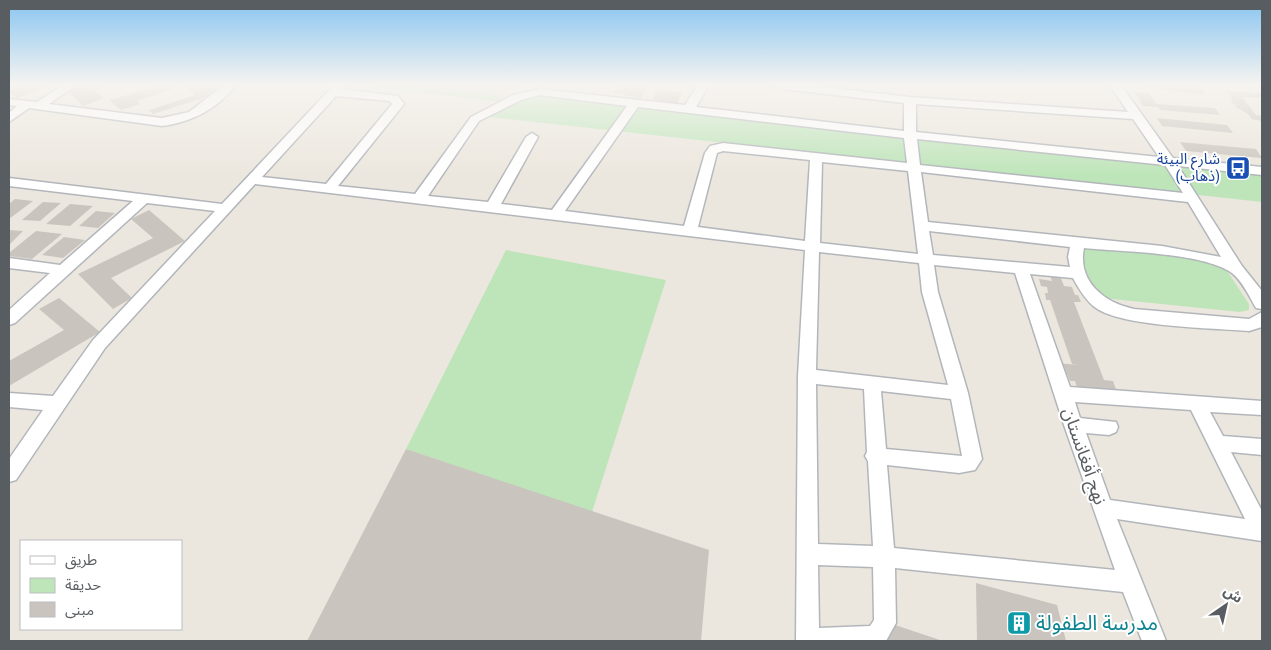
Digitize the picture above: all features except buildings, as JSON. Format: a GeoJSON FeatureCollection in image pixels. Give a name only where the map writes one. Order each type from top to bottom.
{"type":"FeatureCollection","features":[{"type":"Feature","properties":{"kind":"street"},"geometry":{"type":"LineString","coordinates":[[114,115],[162,122],[182,120],[194,115]]}},
{"type":"Feature","properties":{"kind":"street"},"geometry":{"type":"LineString","coordinates":[[9,474],[99,344],[312,115]]}},
{"type":"Feature","properties":{"kind":"street"},"geometry":{"type":"LineString","coordinates":[[329,189],[389,115]]}},
{"type":"Feature","properties":{"kind":"street"},"geometry":{"type":"LineString","coordinates":[[419,199],[470,125],[480,115]]}},
{"type":"Feature","properties":{"kind":"street"},"geometry":{"type":"LineString","coordinates":[[556,214],[626,115]]}},
{"type":"Feature","properties":{"kind":"street"},"geometry":{"type":"LineString","coordinates":[[735,115],[1262,171]]}},
{"type":"Feature","properties":{"kind":"street"},"geometry":{"type":"LineString","coordinates":[[875,456],[968,464],[972,460],[959,393],[930,292],[910,135],[910,115]]}},
{"type":"Feature","properties":{"kind":"street"},"geometry":{"type":"LineString","coordinates":[[1128,115],[1137,116],[1169,161],[1237,270],[1260,298]]}},
{"type":"Feature","properties":{"kind":"street"},"geometry":{"type":"LineString","coordinates":[[492,207],[532,138]]}},
{"type":"Feature","properties":{"kind":"street"},"geometry":{"type":"LineString","coordinates":[[690,231],[711,153],[714,149],[723,147],[1191,198]]}},
{"type":"Feature","properties":{"kind":"street"},"geometry":{"type":"LineString","coordinates":[[816,158],[807,376],[806,554],[808,641],[866,638],[877,635],[886,623],[884,557],[875,456],[872,384]]}},
{"type":"Feature","properties":{"kind":"street"},"geometry":{"type":"LineString","coordinates":[[250,180],[556,214],[811,247],[1020,269],[1079,273]]}},
{"type":"Feature","properties":{"kind":"street"},"geometry":{"type":"LineString","coordinates":[[9,182],[224,208]]}},
{"type":"Feature","properties":{"kind":"street"},"geometry":{"type":"LineString","coordinates":[[9,319],[144,198]]}},
{"type":"Feature","properties":{"kind":"street"},"geometry":{"type":"LineString","coordinates":[[923,226],[1201,256],[1222,262],[1237,270]]}},
{"type":"Feature","properties":{"kind":"street"},"geometry":{"type":"LineString","coordinates":[[1079,243],[1075,253],[1079,273],[1084,284],[1099,302],[1115,311],[1134,315],[1249,325],[1260,322],[1262,318]]}},
{"type":"Feature","properties":{"kind":"street"},"geometry":{"type":"LineString","coordinates":[[9,263],[63,270]]}},
{"type":"Feature","properties":{"kind":"street","name":"نهج أفغانستان"},"geometry":{"type":"LineString","coordinates":[[1020,269],[1073,425],[1130,582],[1154,641]]}},
{"type":"Feature","properties":{"kind":"street"},"geometry":{"type":"LineString","coordinates":[[807,376],[959,393]]}},
{"type":"Feature","properties":{"kind":"street"},"geometry":{"type":"LineString","coordinates":[[1064,394],[1262,408]]}},
{"type":"Feature","properties":{"kind":"street"},"geometry":{"type":"LineString","coordinates":[[9,400],[58,404]]}},
{"type":"Feature","properties":{"kind":"street"},"geometry":{"type":"LineString","coordinates":[[1198,404],[1262,531]]}},
{"type":"Feature","properties":{"kind":"street"},"geometry":{"type":"LineString","coordinates":[[1073,425],[1109,427]]}},
{"type":"Feature","properties":{"kind":"street"},"geometry":{"type":"LineString","coordinates":[[1218,443],[1262,447]]}},
{"type":"Feature","properties":{"kind":"street"},"geometry":{"type":"LineString","coordinates":[[1103,508],[1262,531]]}},
{"type":"Feature","properties":{"kind":"street"},"geometry":{"type":"LineString","coordinates":[[806,554],[884,557],[1130,582]]}},
{"type":"Feature","properties":{"kind":"green space"},"geometry":{"type":"Polygon","coordinates":[[[725,115],[1262,173],[1262,202],[480,116],[725,115]]]}},
{"type":"Feature","properties":{"kind":"green space"},"geometry":{"type":"Polygon","coordinates":[[[1091,246],[1204,258],[1224,266],[1249,304],[1249,310],[1240,312],[1112,299],[1105,296],[1094,286],[1087,274],[1079,252],[1082,248],[1091,246]]]}},
{"type":"Feature","properties":{"kind":"green space"},"geometry":{"type":"Polygon","coordinates":[[[506,250],[666,280],[592,512],[406,449],[506,250]]]}},
{"type":"Feature","properties":{"kind":"place","name":"شارع البيئة (ذهاب)"},"geometry":{"type":"Point","coordinates":[1238,168]}},
{"type":"Feature","properties":{"kind":"place","name":"مدرسة الطفولة"},"geometry":{"type":"Point","coordinates":[1019,623]}}]}
